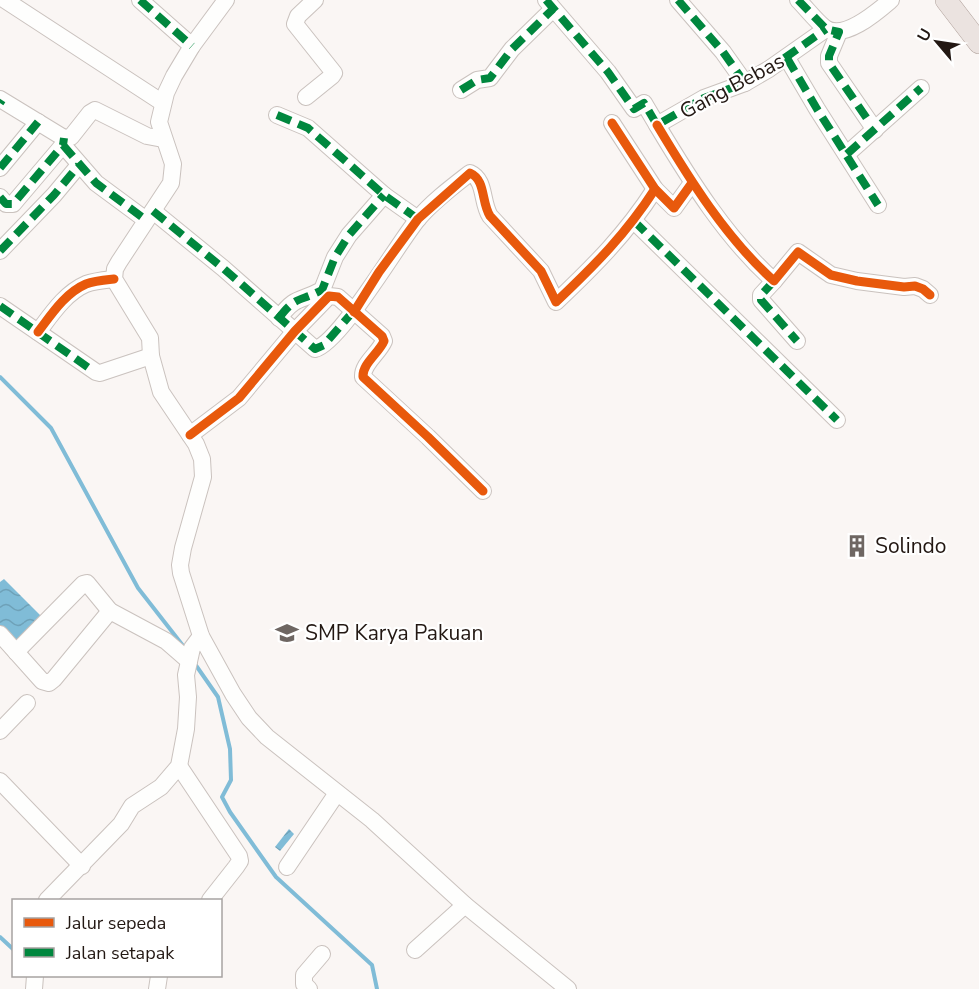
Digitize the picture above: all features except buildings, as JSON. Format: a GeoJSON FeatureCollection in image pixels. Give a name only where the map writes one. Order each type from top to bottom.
{"type":"FeatureCollection","features":[{"type":"Feature","properties":{"kind":"main road"},"geometry":{"type":"LineString","coordinates":[[946,0],[979,43]]}},
{"type":"Feature","properties":{"kind":"street"},"geometry":{"type":"LineString","coordinates":[[5,0],[163,103]]}},
{"type":"Feature","properties":{"kind":"street"},"geometry":{"type":"LineString","coordinates":[[140,0],[192,46]]}},
{"type":"Feature","properties":{"kind":"street"},"geometry":{"type":"LineString","coordinates":[[48,899],[121,824],[132,806],[161,787],[178,766],[183,753],[188,697],[186,675],[193,651],[180,566],[192,512],[203,477],[199,451],[161,392],[151,356],[150,338],[114,279],[115,269],[168,189],[173,177],[173,164],[159,123],[163,103],[174,76],[192,46],[226,0]]}},
{"type":"Feature","properties":{"kind":"street"},"geometry":{"type":"LineString","coordinates":[[306,97],[334,73],[295,24],[297,16],[315,0]]}},
{"type":"Feature","properties":{"kind":"street"},"geometry":{"type":"LineString","coordinates":[[678,0],[723,52],[745,83]]}},
{"type":"Feature","properties":{"kind":"street"},"geometry":{"type":"LineString","coordinates":[[798,0],[832,30],[829,63],[875,130]]}},
{"type":"Feature","properties":{"kind":"street","name":"Gang Bebas"},"geometry":{"type":"LineString","coordinates":[[550,4],[608,72],[634,109],[644,103],[657,125],[704,98],[745,83],[832,30],[848,30],[891,0]]}},
{"type":"Feature","properties":{"kind":"street"},"geometry":{"type":"LineString","coordinates":[[461,90],[477,80],[490,78],[550,4]]}},
{"type":"Feature","properties":{"kind":"street"},"geometry":{"type":"LineString","coordinates":[[788,57],[878,205]]}},
{"type":"Feature","properties":{"kind":"street"},"geometry":{"type":"LineString","coordinates":[[847,154],[921,88]]}},
{"type":"Feature","properties":{"kind":"street"},"geometry":{"type":"LineString","coordinates":[[1,101],[38,122],[64,142],[79,165],[108,194],[150,216],[223,267],[311,347],[319,348],[354,312],[379,272],[418,219],[458,182],[472,173],[481,183],[486,210],[541,271],[556,302],[634,222],[655,189]]}},
{"type":"Feature","properties":{"kind":"street"},"geometry":{"type":"LineString","coordinates":[[0,197],[6,204],[13,204],[64,142],[95,110],[152,138],[163,139]]}},
{"type":"Feature","properties":{"kind":"street"},"geometry":{"type":"LineString","coordinates":[[277,115],[308,128],[384,195],[418,219]]}},
{"type":"Feature","properties":{"kind":"street"},"geometry":{"type":"LineString","coordinates":[[0,168],[38,122]]}},
{"type":"Feature","properties":{"kind":"street"},"geometry":{"type":"LineString","coordinates":[[612,123],[655,189],[674,207],[692,183]]}},
{"type":"Feature","properties":{"kind":"street"},"geometry":{"type":"LineString","coordinates":[[657,125],[692,183],[738,242],[774,281]]}},
{"type":"Feature","properties":{"kind":"street"},"geometry":{"type":"LineString","coordinates":[[0,251],[54,195],[79,165]]}},
{"type":"Feature","properties":{"kind":"street"},"geometry":{"type":"LineString","coordinates":[[279,318],[296,299],[322,290],[335,257],[349,235],[384,195]]}},
{"type":"Feature","properties":{"kind":"street"},"geometry":{"type":"LineString","coordinates":[[634,222],[837,420]]}},
{"type":"Feature","properties":{"kind":"street"},"geometry":{"type":"LineString","coordinates":[[797,341],[761,300],[761,295],[798,252],[831,275],[857,281],[904,287],[915,286],[930,295]]}},
{"type":"Feature","properties":{"kind":"street"},"geometry":{"type":"LineString","coordinates":[[38,332],[59,304],[78,289],[86,284],[114,279]]}},
{"type":"Feature","properties":{"kind":"street"},"geometry":{"type":"LineString","coordinates":[[190,435],[239,398],[295,331],[329,296],[338,297],[379,333],[384,341],[363,370],[363,377],[483,491]]}},
{"type":"Feature","properties":{"kind":"street"},"geometry":{"type":"LineString","coordinates":[[0,306],[89,368],[100,373],[151,356]]}},
{"type":"Feature","properties":{"kind":"street"},"geometry":{"type":"LineString","coordinates":[[16,652],[83,584],[89,584],[110,611],[166,641],[193,651],[233,694],[258,728],[372,820],[465,905],[568,989]]}},
{"type":"Feature","properties":{"kind":"street"},"geometry":{"type":"LineString","coordinates":[[0,634],[42,681],[51,682],[110,611]]}},
{"type":"Feature","properties":{"kind":"street"},"geometry":{"type":"LineString","coordinates":[[0,731],[27,703]]}},
{"type":"Feature","properties":{"kind":"street"},"geometry":{"type":"LineString","coordinates":[[178,766],[239,856],[240,861],[211,899]]}},
{"type":"Feature","properties":{"kind":"street"},"geometry":{"type":"LineString","coordinates":[[0,781],[82,866]]}},
{"type":"Feature","properties":{"kind":"street"},"geometry":{"type":"LineString","coordinates":[[287,867],[337,793]]}},
{"type":"Feature","properties":{"kind":"street"},"geometry":{"type":"LineString","coordinates":[[415,950],[465,905]]}},
{"type":"Feature","properties":{"kind":"street"},"geometry":{"type":"LineString","coordinates":[[309,989],[304,984],[304,975],[322,954]]}},
{"type":"Feature","properties":{"kind":"water"},"geometry":{"type":"Polygon","coordinates":[[[4,579],[45,620],[17,648],[0,631],[0,582],[4,579]]]}},
{"type":"Feature","properties":{"kind":"water"},"geometry":{"type":"Polygon","coordinates":[[[289,829],[294,834],[280,851],[275,847],[289,829]]]}},
{"type":"Feature","properties":{"kind":"waterway"},"geometry":{"type":"LineString","coordinates":[[0,377],[51,428],[138,588],[184,647]]}},
{"type":"Feature","properties":{"kind":"waterway"},"geometry":{"type":"LineString","coordinates":[[195,664],[218,697],[230,749],[231,780],[222,797],[230,812],[276,877],[372,965],[377,989]]}},
{"type":"Feature","properties":{"kind":"waterway"},"geometry":{"type":"LineString","coordinates":[[0,937],[12,948]]}},
{"type":"Feature","properties":{"kind":"marked path"},"geometry":{"type":"LineString","coordinates":[[140,0],[192,46]]}},
{"type":"Feature","properties":{"kind":"marked path"},"geometry":{"type":"LineString","coordinates":[[546,0],[608,72],[634,109],[644,103],[657,125],[704,98],[745,83],[826,29]]}},
{"type":"Feature","properties":{"kind":"marked path"},"geometry":{"type":"LineString","coordinates":[[678,0],[723,52],[745,83]]}},
{"type":"Feature","properties":{"kind":"marked path"},"geometry":{"type":"LineString","coordinates":[[798,0],[826,29],[839,32],[829,56],[829,63],[870,123]]}},
{"type":"Feature","properties":{"kind":"marked path"},"geometry":{"type":"LineString","coordinates":[[461,90],[477,80],[490,78],[512,49],[553,9]]}},
{"type":"Feature","properties":{"kind":"marked path"},"geometry":{"type":"LineString","coordinates":[[787,58],[878,205]]}},
{"type":"Feature","properties":{"kind":"marked path"},"geometry":{"type":"LineString","coordinates":[[847,154],[921,88]]}},
{"type":"Feature","properties":{"kind":"marked path"},"geometry":{"type":"LineString","coordinates":[[277,115],[308,128],[384,195],[418,219]]}},
{"type":"Feature","properties":{"kind":"marked path"},"geometry":{"type":"LineString","coordinates":[[0,168],[38,122]]}},
{"type":"Feature","properties":{"kind":"marked path"},"geometry":{"type":"LineString","coordinates":[[0,197],[6,204],[13,204],[63,145],[64,138]]}},
{"type":"Feature","properties":{"kind":"marked path"},"geometry":{"type":"LineString","coordinates":[[63,145],[96,183],[146,220]]}},
{"type":"Feature","properties":{"kind":"marked path"},"geometry":{"type":"LineString","coordinates":[[0,251],[54,195],[79,165]]}},
{"type":"Feature","properties":{"kind":"marked path"},"geometry":{"type":"LineString","coordinates":[[279,318],[294,302],[322,290],[335,257],[349,235],[384,195]]}},
{"type":"Feature","properties":{"kind":"marked path"},"geometry":{"type":"LineString","coordinates":[[153,211],[223,268],[315,349],[324,345],[357,307]]}},
{"type":"Feature","properties":{"kind":"marked path"},"geometry":{"type":"LineString","coordinates":[[634,221],[837,420]]}},
{"type":"Feature","properties":{"kind":"marked path"},"geometry":{"type":"LineString","coordinates":[[774,281],[761,295],[761,300],[797,341]]}},
{"type":"Feature","properties":{"kind":"marked path"},"geometry":{"type":"LineString","coordinates":[[0,306],[89,368]]}},
{"type":"Feature","properties":{"kind":"cycle path"},"geometry":{"type":"LineString","coordinates":[[612,123],[655,189],[674,208],[692,183]]}},
{"type":"Feature","properties":{"kind":"cycle path"},"geometry":{"type":"LineString","coordinates":[[657,125],[696,187],[725,227],[774,281],[798,252],[831,275],[857,281],[904,287],[915,286],[930,295]]}},
{"type":"Feature","properties":{"kind":"cycle path"},"geometry":{"type":"LineString","coordinates":[[354,312],[379,272],[418,219],[470,173],[479,181],[490,216],[541,271],[556,302],[609,249],[655,189]]}},
{"type":"Feature","properties":{"kind":"cycle path"},"geometry":{"type":"LineString","coordinates":[[38,332],[59,305],[78,288],[92,282],[114,279]]}},
{"type":"Feature","properties":{"kind":"cycle path"},"geometry":{"type":"LineString","coordinates":[[190,435],[239,398],[295,331],[329,296],[338,297],[382,336],[384,341],[365,368],[363,377],[483,491]]}},
{"type":"Feature","properties":{"kind":"place","name":"Solindo"},"geometry":{"type":"Point","coordinates":[857,546]}},
{"type":"Feature","properties":{"kind":"place","name":"SMP Karya Pakuan"},"geometry":{"type":"Point","coordinates":[287,633]}}]}
